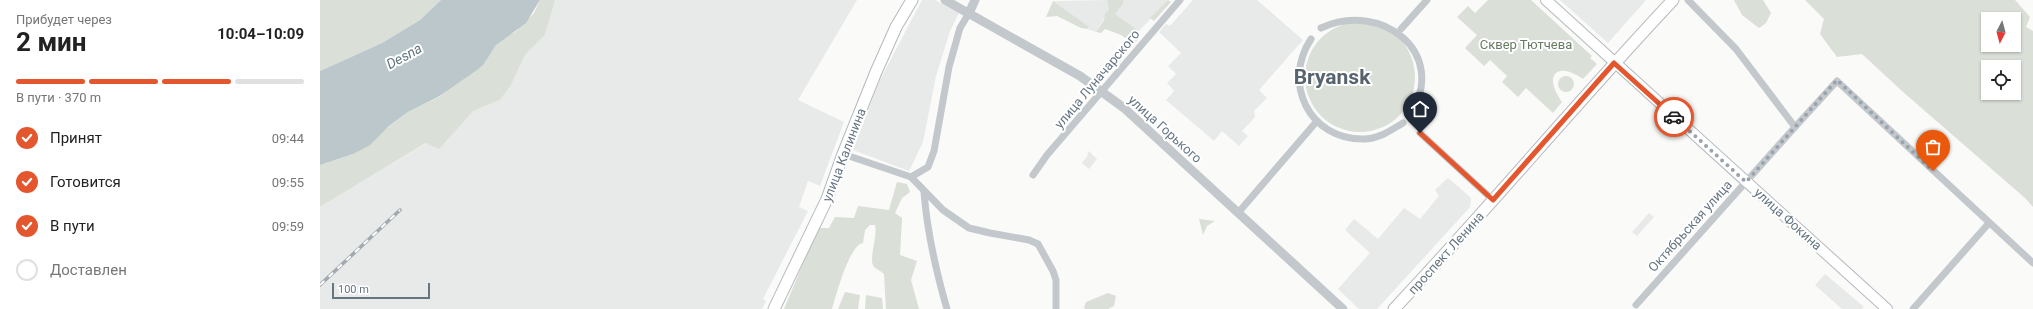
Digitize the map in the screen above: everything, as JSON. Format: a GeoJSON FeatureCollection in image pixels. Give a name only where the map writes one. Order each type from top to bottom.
{"type":"FeatureCollection","features":[{"type":"Feature","properties":{"kind":"main road","name":"улица Калинина"},"geometry":{"type":"LineString","coordinates":[[774,309],[827,199],[843,154],[896,27],[912,0]]}},
{"type":"Feature","properties":{"kind":"main road","name":"улица Фокина"},"geometry":{"type":"LineString","coordinates":[[1546,0],[1887,309]]}},
{"type":"Feature","properties":{"kind":"main road","name":"проспект Ленина"},"geometry":{"type":"LineString","coordinates":[[1394,309],[1614,63],[1673,0]]}},
{"type":"Feature","properties":{"kind":"street","name":"улица Горького"},"geometry":{"type":"LineString","coordinates":[[945,0],[1080,76],[1124,108],[1343,309]]}},
{"type":"Feature","properties":{"kind":"street"},"geometry":{"type":"LineString","coordinates":[[911,176],[928,167],[934,151],[949,67],[960,28],[975,0]]}},
{"type":"Feature","properties":{"kind":"street","name":"улица Луначарского"},"geometry":{"type":"LineString","coordinates":[[1033,175],[1047,155],[1180,0]]}},
{"type":"Feature","properties":{"kind":"street"},"geometry":{"type":"LineString","coordinates":[[1401,29],[1427,0]]}},
{"type":"Feature","properties":{"kind":"street"},"geometry":{"type":"LineString","coordinates":[[1688,0],[1736,49],[1795,127]]}},
{"type":"Feature","properties":{"kind":"street"},"geometry":{"type":"LineString","coordinates":[[1321,28],[1344,17],[1364,14],[1384,19],[1401,29],[1414,45],[1422,65],[1422,86],[1416,106],[1410,115]]}},
{"type":"Feature","properties":{"kind":"street"},"geometry":{"type":"LineString","coordinates":[[1311,39],[1302,56],[1298,76],[1301,96],[1310,114],[1317,121],[1325,128],[1344,137],[1365,139],[1386,134],[1403,122]]}},
{"type":"Feature","properties":{"kind":"street","name":"Октябрьская улица"},"geometry":{"type":"LineString","coordinates":[[1636,305],[1837,80],[1989,223]]}},
{"type":"Feature","properties":{"kind":"street"},"geometry":{"type":"LineString","coordinates":[[1238,213],[1317,121]]}},
{"type":"Feature","properties":{"kind":"street"},"geometry":{"type":"LineString","coordinates":[[1420,133],[1493,200]]}},
{"type":"Feature","properties":{"kind":"street"},"geometry":{"type":"LineString","coordinates":[[843,154],[911,176],[924,192],[943,210],[969,228],[1029,240],[1038,244],[1055,275],[1056,309]]}},
{"type":"Feature","properties":{"kind":"street"},"geometry":{"type":"LineString","coordinates":[[924,192],[926,215],[936,272],[947,309]]}},
{"type":"Feature","properties":{"kind":"street"},"geometry":{"type":"LineString","coordinates":[[1913,309],[1989,223],[2033,263]]}},
{"type":"Feature","properties":{"kind":"shaded area"},"geometry":{"type":"Polygon","coordinates":[[[555,0],[857,0],[798,100],[844,122],[820,186],[808,181],[799,207],[808,211],[763,299],[766,301],[762,309],[320,309],[320,207],[427,143],[465,119],[473,111],[500,100],[511,85],[525,55],[545,35],[555,0]]]}},
{"type":"Feature","properties":{"kind":"shaded area"},"geometry":{"type":"Polygon","coordinates":[[[922,0],[935,0],[959,13],[950,31],[936,76],[923,142],[909,171],[853,150],[879,82],[922,0]]]}},
{"type":"Feature","properties":{"kind":"shaded area"},"geometry":{"type":"Polygon","coordinates":[[[1107,0],[1109,10],[1096,32],[1087,29],[1089,28],[1053,1],[1107,0]]]}},
{"type":"Feature","properties":{"kind":"shaded area"},"geometry":{"type":"Polygon","coordinates":[[[1123,0],[1168,0],[1139,31],[1115,14],[1123,4],[1123,0]]]}},
{"type":"Feature","properties":{"kind":"shaded area"},"geometry":{"type":"Polygon","coordinates":[[[1193,0],[1257,0],[1303,40],[1259,90],[1267,98],[1254,111],[1255,117],[1242,131],[1248,136],[1239,146],[1222,131],[1214,141],[1166,100],[1174,91],[1167,83],[1176,74],[1168,66],[1181,53],[1159,32],[1166,24],[1170,26],[1193,0]]]}},
{"type":"Feature","properties":{"kind":"shaded area"},"geometry":{"type":"Polygon","coordinates":[[[1560,0],[1646,0],[1608,43],[1560,0]]]}},
{"type":"Feature","properties":{"kind":"shaded area"},"geometry":{"type":"Polygon","coordinates":[[[1089,151],[1097,159],[1089,169],[1082,163],[1089,151]]]}},
{"type":"Feature","properties":{"kind":"shaded area"},"geometry":{"type":"Polygon","coordinates":[[[1448,178],[1469,196],[1471,199],[1470,207],[1377,309],[1359,309],[1338,289],[1370,253],[1345,230],[1354,219],[1378,239],[1404,208],[1420,219],[1439,196],[1435,190],[1448,178]]]}},
{"type":"Feature","properties":{"kind":"shaded area"},"geometry":{"type":"Polygon","coordinates":[[[1649,213],[1654,217],[1637,236],[1632,232],[1649,213]]]}},
{"type":"Feature","properties":{"kind":"shaded area"},"geometry":{"type":"Polygon","coordinates":[[[1825,274],[1864,307],[1862,309],[1842,309],[1815,285],[1825,274]]]}},
{"type":"Feature","properties":{"kind":"green space"},"geometry":{"type":"Polygon","coordinates":[[[320,0],[441,0],[420,20],[382,43],[320,71],[320,0]]]}},
{"type":"Feature","properties":{"kind":"green space"},"geometry":{"type":"Polygon","coordinates":[[[540,0],[555,0],[545,35],[525,55],[511,85],[500,100],[473,111],[439,149],[426,143],[320,207],[320,165],[353,154],[408,112],[439,97],[489,54],[506,36],[515,32],[534,13],[540,0]]]}},
{"type":"Feature","properties":{"kind":"green space"},"geometry":{"type":"Polygon","coordinates":[[[1107,0],[1123,0],[1123,4],[1115,14],[1139,31],[1139,38],[1134,44],[1121,35],[1105,29],[1101,33],[1096,32],[1104,20],[1105,14],[1109,10],[1107,0]]]}},
{"type":"Feature","properties":{"kind":"green space"},"geometry":{"type":"Polygon","coordinates":[[[1168,0],[1171,2],[1154,21],[1150,18],[1168,0]]]}},
{"type":"Feature","properties":{"kind":"green space","name":"Сквер Тютчева"},"geometry":{"type":"Polygon","coordinates":[[[1488,0],[1531,0],[1592,56],[1590,58],[1597,64],[1583,79],[1574,73],[1566,71],[1559,71],[1555,74],[1553,78],[1553,85],[1562,102],[1553,113],[1526,88],[1518,97],[1502,82],[1507,76],[1490,60],[1484,66],[1465,48],[1477,35],[1457,17],[1468,6],[1475,13],[1488,0]]]}},
{"type":"Feature","properties":{"kind":"green space"},"geometry":{"type":"Polygon","coordinates":[[[1734,0],[1763,0],[1771,13],[1766,23],[1759,28],[1742,15],[1734,0]]]}},
{"type":"Feature","properties":{"kind":"green space"},"geometry":{"type":"Polygon","coordinates":[[[1805,0],[2015,0],[2030,17],[2026,27],[2033,31],[2033,207],[2025,198],[1902,91],[1862,54],[1837,57],[1820,34],[1824,19],[1805,0]]]}},
{"type":"Feature","properties":{"kind":"green space"},"geometry":{"type":"Polygon","coordinates":[[[1053,1],[1089,27],[1087,29],[1081,28],[1057,16],[1046,17],[1053,1]]]}},
{"type":"Feature","properties":{"kind":"green space"},"geometry":{"type":"Polygon","coordinates":[[[1360,22],[1371,23],[1381,27],[1399,38],[1410,56],[1414,66],[1414,88],[1410,98],[1399,116],[1381,127],[1371,131],[1360,132],[1349,131],[1339,127],[1321,116],[1310,98],[1306,88],[1305,77],[1306,66],[1310,56],[1321,38],[1339,27],[1349,23],[1360,22]]]}},
{"type":"Feature","properties":{"kind":"green space"},"geometry":{"type":"Polygon","coordinates":[[[1566,76],[1573,81],[1574,84],[1569,91],[1566,92],[1559,87],[1558,84],[1563,77],[1566,76]]]}},
{"type":"Feature","properties":{"kind":"green space"},"geometry":{"type":"Polygon","coordinates":[[[897,182],[907,184],[910,192],[902,198],[895,213],[902,218],[900,255],[917,261],[911,280],[919,309],[886,309],[884,274],[872,264],[876,230],[875,225],[870,225],[865,230],[863,243],[853,252],[848,261],[832,309],[784,309],[818,228],[829,228],[835,217],[854,218],[858,206],[889,210],[897,182]]]}},
{"type":"Feature","properties":{"kind":"green space"},"geometry":{"type":"Polygon","coordinates":[[[1199,219],[1215,221],[1207,226],[1203,235],[1199,219]]]}},
{"type":"Feature","properties":{"kind":"green space"},"geometry":{"type":"Polygon","coordinates":[[[845,292],[860,295],[858,309],[838,309],[845,292]]]}},
{"type":"Feature","properties":{"kind":"green space"},"geometry":{"type":"Polygon","coordinates":[[[1108,293],[1116,296],[1114,306],[1108,309],[1085,309],[1084,307],[1086,302],[1108,293]]]}},
{"type":"Feature","properties":{"kind":"green space"},"geometry":{"type":"Polygon","coordinates":[[[866,295],[882,298],[883,309],[865,309],[866,295]]]}},
{"type":"Feature","properties":{"kind":"water","name":"Desna"},"geometry":{"type":"Polygon","coordinates":[[[441,0],[540,0],[526,23],[496,45],[483,65],[477,70],[438,97],[408,112],[389,126],[370,145],[353,154],[320,165],[320,71],[382,43],[420,20],[441,0]]]}},
{"type":"Feature","properties":{"kind":"railway"},"geometry":{"type":"LineString","coordinates":[[320,285],[400,210]]}},
{"type":"Feature","properties":{"kind":"way so far"},"geometry":{"type":"LineString","coordinates":[[1674,117],[1746,182],[1837,80],[1933,171]]}},
{"type":"Feature","properties":{"kind":"district","name":"Bryansk"},"geometry":{"type":"Point","coordinates":[1332,77]}},
{"type":"Feature","properties":{"kind":"route"},"geometry":{"type":"LineString","coordinates":[[1420,133],[1493,200],[1539,150],[1614,63],[1674,117]]}}]}
